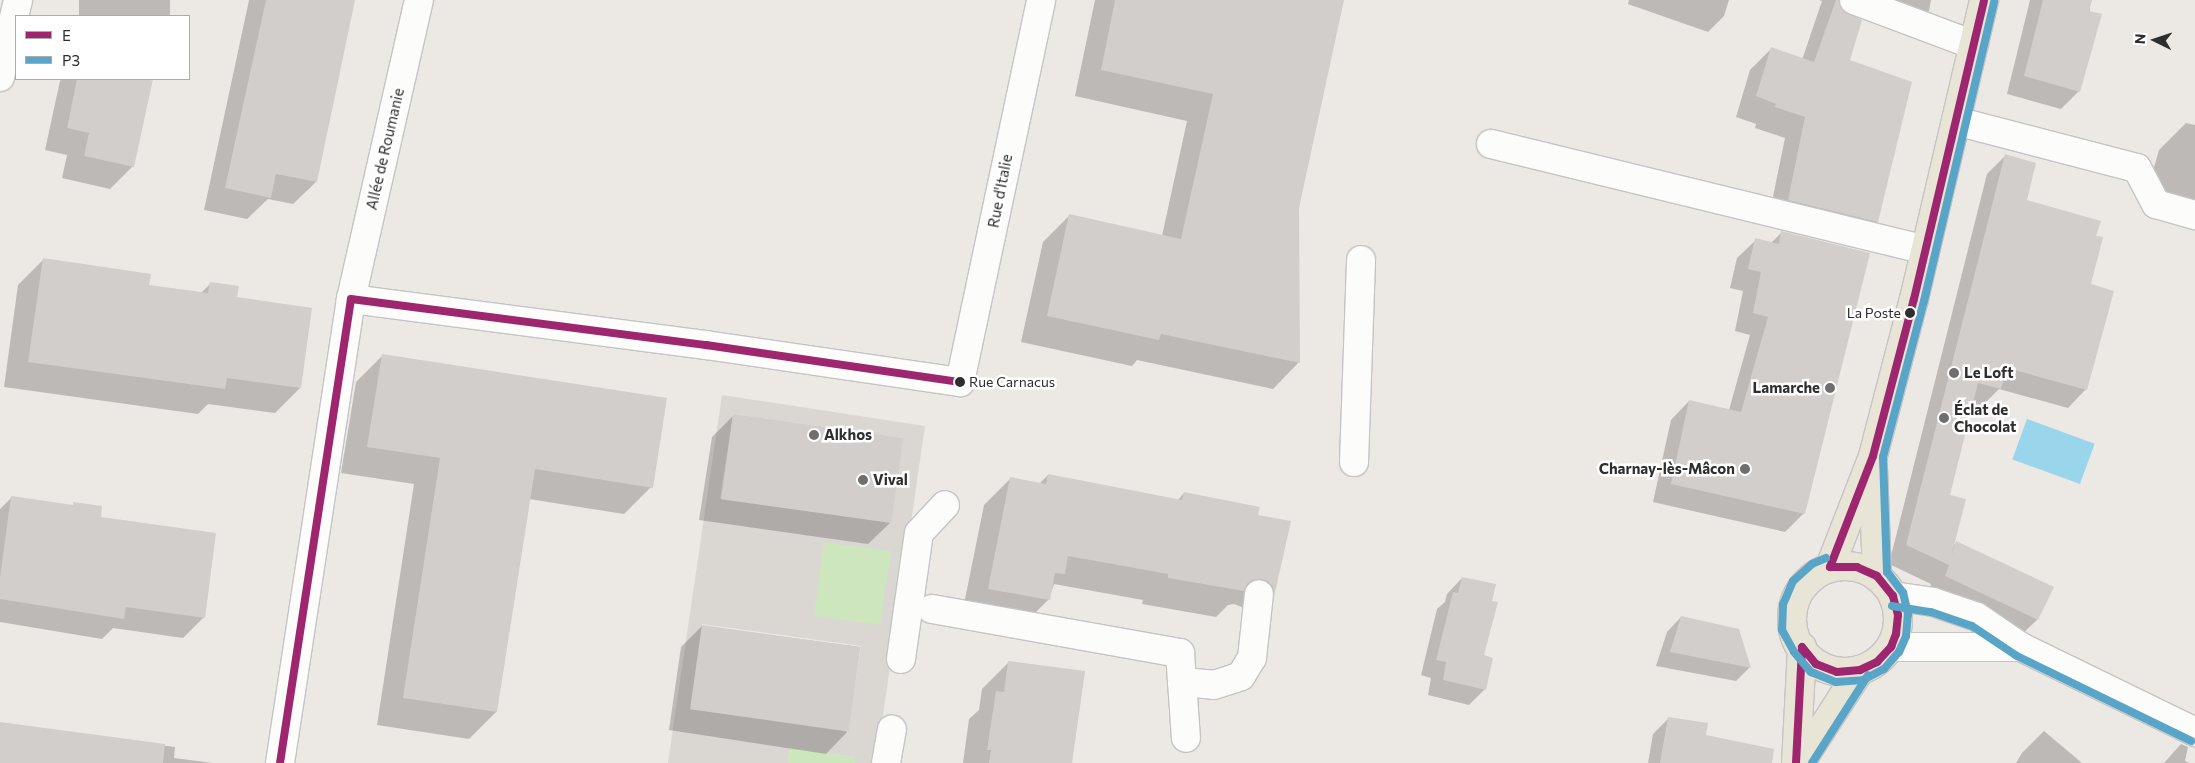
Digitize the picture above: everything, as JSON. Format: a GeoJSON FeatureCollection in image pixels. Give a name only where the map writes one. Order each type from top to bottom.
{"type":"FeatureCollection","features":[{"type":"Feature","properties":{"kind":"main road"},"geometry":{"type":"LineString","coordinates":[[1830,567],[1873,456],[1925,250],[1984,0]]}},
{"type":"Feature","properties":{"kind":"main road"},"geometry":{"type":"LineString","coordinates":[[1873,456],[1885,586],[1898,615],[1896,634],[1891,647],[1876,662],[1860,670],[1837,672],[1816,664],[1802,647],[1792,627],[1793,606],[1802,586],[1818,572],[1830,567],[1857,566],[1885,586]]}},
{"type":"Feature","properties":{"kind":"main road"},"geometry":{"type":"LineString","coordinates":[[1796,763],[1802,647]]}},
{"type":"Feature","properties":{"kind":"main road"},"geometry":{"type":"LineString","coordinates":[[1800,763],[1860,670]]}},
{"type":"Feature","properties":{"kind":"street"},"geometry":{"type":"LineString","coordinates":[[0,77],[18,0]]}},
{"type":"Feature","properties":{"kind":"street","name":"Allée de Roumanie"},"geometry":{"type":"LineString","coordinates":[[280,763],[351,299],[419,0]]}},
{"type":"Feature","properties":{"kind":"street","name":"Rue d'Italie"},"geometry":{"type":"LineString","coordinates":[[351,299],[706,345],[960,382],[1040,0]]}},
{"type":"Feature","properties":{"kind":"street"},"geometry":{"type":"LineString","coordinates":[[1854,0],[1974,45]]}},
{"type":"Feature","properties":{"kind":"street"},"geometry":{"type":"LineString","coordinates":[[1956,120],[2137,168],[2156,204],[2195,216]]}},
{"type":"Feature","properties":{"kind":"street"},"geometry":{"type":"LineString","coordinates":[[1491,144],[1925,250]]}},
{"type":"Feature","properties":{"kind":"street"},"geometry":{"type":"LineString","coordinates":[[1354,462],[1361,260]]}},
{"type":"Feature","properties":{"kind":"street"},"geometry":{"type":"LineString","coordinates":[[901,658],[919,533],[945,505]]}},
{"type":"Feature","properties":{"kind":"street"},"geometry":{"type":"LineString","coordinates":[[1885,586],[1977,617],[2021,647],[2195,732]]}},
{"type":"Feature","properties":{"kind":"street"},"geometry":{"type":"LineString","coordinates":[[1182,682],[1214,685],[1241,676],[1252,658],[1259,594]]}},
{"type":"Feature","properties":{"kind":"street"},"geometry":{"type":"LineString","coordinates":[[932,609],[1180,654],[1186,738]]}},
{"type":"Feature","properties":{"kind":"street"},"geometry":{"type":"LineString","coordinates":[[1891,647],[2021,647]]}},
{"type":"Feature","properties":{"kind":"street"},"geometry":{"type":"LineString","coordinates":[[886,763],[892,730]]}},
{"type":"Feature","properties":{"kind":"green space"},"geometry":{"type":"Polygon","coordinates":[[[824,541],[891,550],[881,626],[813,616],[824,541]]]}},
{"type":"Feature","properties":{"kind":"green space"},"geometry":{"type":"Polygon","coordinates":[[[790,748],[855,757],[855,763],[788,763],[790,748]]]}},
{"type":"Feature","properties":{"kind":"shaded area"},"geometry":{"type":"Polygon","coordinates":[[[722,395],[925,426],[876,763],[855,763],[855,757],[790,748],[788,763],[668,763],[722,395]],[[733,414],[720,498],[891,523],[903,438],[733,414]],[[824,542],[814,616],[880,625],[891,551],[824,542]],[[702,624],[690,709],[848,732],[861,646],[702,624]]]}},
{"type":"Feature","properties":{"kind":"water"},"geometry":{"type":"Polygon","coordinates":[[[2027,419],[2095,444],[2080,484],[2012,459],[2027,419]]]}},
{"type":"Feature","properties":{"kind":"building"},"geometry":{"type":"Polygon","coordinates":[[[266,0],[355,0],[317,182],[276,174],[271,198],[225,188],[266,0]]]}},
{"type":"Feature","properties":{"kind":"building"},"geometry":{"type":"Polygon","coordinates":[[[1115,0],[1344,0],[1299,208],[1300,363],[1161,334],[1159,340],[1047,316],[1069,214],[1181,239],[1213,94],[1101,70],[1115,0]]]}},
{"type":"Feature","properties":{"kind":"building"},"geometry":{"type":"Polygon","coordinates":[[[1836,0],[1839,0],[1842,10],[1862,20],[1850,60],[1912,82],[1878,222],[1788,200],[1805,117],[1775,107],[1776,104],[1756,96],[1771,47],[1814,62],[1836,0]]]}},
{"type":"Feature","properties":{"kind":"building"},"geometry":{"type":"Polygon","coordinates":[[[2043,0],[2092,0],[2089,11],[2102,14],[2080,92],[2024,76],[2043,0]]]}},
{"type":"Feature","properties":{"kind":"building"},"geometry":{"type":"Polygon","coordinates":[[[77,80],[153,80],[134,167],[84,156],[89,133],[67,128],[77,80]]]}},
{"type":"Feature","properties":{"kind":"building"},"geometry":{"type":"Polygon","coordinates":[[[2005,154],[2036,163],[2027,200],[2101,221],[2096,236],[2103,237],[2091,284],[2114,291],[2087,390],[2007,368],[2001,389],[1978,383],[1950,495],[1966,499],[1951,557],[1956,541],[2054,587],[2038,620],[1945,576],[1949,565],[1906,545],[2005,154]]]}},
{"type":"Feature","properties":{"kind":"building"},"geometry":{"type":"Polygon","coordinates":[[[1781,231],[1870,253],[1805,514],[1671,484],[1689,400],[1741,412],[1768,317],[1753,313],[1761,272],[1748,269],[1755,238],[1779,244],[1781,231]]]}},
{"type":"Feature","properties":{"kind":"building"},"geometry":{"type":"Polygon","coordinates":[[[43,258],[151,274],[149,285],[208,293],[210,282],[239,286],[237,297],[312,308],[301,388],[227,378],[225,389],[28,362],[43,258]]]}},
{"type":"Feature","properties":{"kind":"building"},"geometry":{"type":"Polygon","coordinates":[[[382,354],[667,398],[653,488],[535,469],[497,712],[403,698],[440,458],[367,447],[382,354]]]}},
{"type":"Feature","properties":{"kind":"building"},"geometry":{"type":"Polygon","coordinates":[[[733,414],[903,438],[891,523],[721,499],[733,414]]]}},
{"type":"Feature","properties":{"kind":"building"},"geometry":{"type":"Polygon","coordinates":[[[1048,474],[1182,500],[1184,492],[1260,507],[1258,515],[1291,521],[1274,597],[1273,587],[1268,581],[1261,579],[1252,580],[1247,584],[1244,591],[1168,578],[1168,574],[1068,556],[1065,574],[1055,573],[1050,600],[988,589],[1010,477],[1046,484],[1048,474]]]}},
{"type":"Feature","properties":{"kind":"building"},"geometry":{"type":"Polygon","coordinates":[[[11,496],[73,505],[73,502],[102,506],[101,517],[216,533],[205,618],[126,607],[124,619],[0,599],[0,578],[11,496]]]}},
{"type":"Feature","properties":{"kind":"building"},"geometry":{"type":"Polygon","coordinates":[[[1462,577],[1496,584],[1492,601],[1498,602],[1484,655],[1493,658],[1486,690],[1443,680],[1446,662],[1436,660],[1453,592],[1458,593],[1462,577]]]}},
{"type":"Feature","properties":{"kind":"building"},"geometry":{"type":"Polygon","coordinates":[[[1681,616],[1739,629],[1751,668],[1670,652],[1681,616]]]}},
{"type":"Feature","properties":{"kind":"building"},"geometry":{"type":"Polygon","coordinates":[[[702,625],[860,647],[849,731],[690,709],[702,625]]]}},
{"type":"Feature","properties":{"kind":"building"},"geometry":{"type":"Polygon","coordinates":[[[1008,661],[1085,671],[1072,763],[989,763],[991,750],[987,750],[996,691],[1004,692],[1008,661]]]}},
{"type":"Feature","properties":{"kind":"building"},"geometry":{"type":"Polygon","coordinates":[[[1668,717],[1708,723],[1706,735],[1774,749],[1772,763],[1660,763],[1668,717]]]}},
{"type":"Feature","properties":{"kind":"building"},"geometry":{"type":"Polygon","coordinates":[[[0,722],[165,744],[163,763],[0,763],[0,722]]]}},
{"type":"Feature","properties":{"kind":"transit line","name":"E"},"geometry":{"type":"LineString","coordinates":[[1802,647],[1816,664],[1837,672],[1860,670],[1877,662],[1891,647],[1896,634],[1898,615],[1893,596],[1877,576],[1857,567],[1830,567],[1873,456],[1914,299],[1984,0]]}},
{"type":"Feature","properties":{"kind":"transit line","name":"P3"},"geometry":{"type":"LineString","coordinates":[[1826,558],[1812,564],[1793,581],[1783,604],[1782,630],[1794,652],[1811,672],[1836,682],[1863,680],[1884,669],[1899,652],[1906,636],[1908,614],[1903,593],[1887,572],[1883,457],[1924,301],[1994,2]]}},
{"type":"Feature","properties":{"kind":"transit line","name":"E"},"geometry":{"type":"LineString","coordinates":[[351,299],[706,345],[960,382]]}},
{"type":"Feature","properties":{"kind":"transit line","name":"E"},"geometry":{"type":"LineString","coordinates":[[280,763],[351,299]]}},
{"type":"Feature","properties":{"kind":"transit line","name":"P3"},"geometry":{"type":"LineString","coordinates":[[1892,606],[1931,612],[1972,626],[2017,656],[2191,741]]}},
{"type":"Feature","properties":{"kind":"transit line","name":"E"},"geometry":{"type":"LineString","coordinates":[[1796,763],[1802,647]]}},
{"type":"Feature","properties":{"kind":"transit line","name":"P3"},"geometry":{"type":"LineString","coordinates":[[1812,763],[1868,675]]}},
{"type":"Feature","properties":{"kind":"place","name":"La Poste"},"geometry":{"type":"Point","coordinates":[1910,313]}},
{"type":"Feature","properties":{"kind":"place","name":"Le Loft"},"geometry":{"type":"Point","coordinates":[1954,373]}},
{"type":"Feature","properties":{"kind":"place","name":"Rue Carnacus"},"geometry":{"type":"Point","coordinates":[960,382]}},
{"type":"Feature","properties":{"kind":"place","name":"Lamarche"},"geometry":{"type":"Point","coordinates":[1830,388]}},
{"type":"Feature","properties":{"kind":"place","name":"Éclat de Chocolat"},"geometry":{"type":"Point","coordinates":[1944,418]}},
{"type":"Feature","properties":{"kind":"place","name":"Alkhos"},"geometry":{"type":"Point","coordinates":[814,435]}},
{"type":"Feature","properties":{"kind":"place","name":"Charnay-lès-Mâcon"},"geometry":{"type":"Point","coordinates":[1745,469]}},
{"type":"Feature","properties":{"kind":"place","name":"Vival"},"geometry":{"type":"Point","coordinates":[863,480]}}]}
